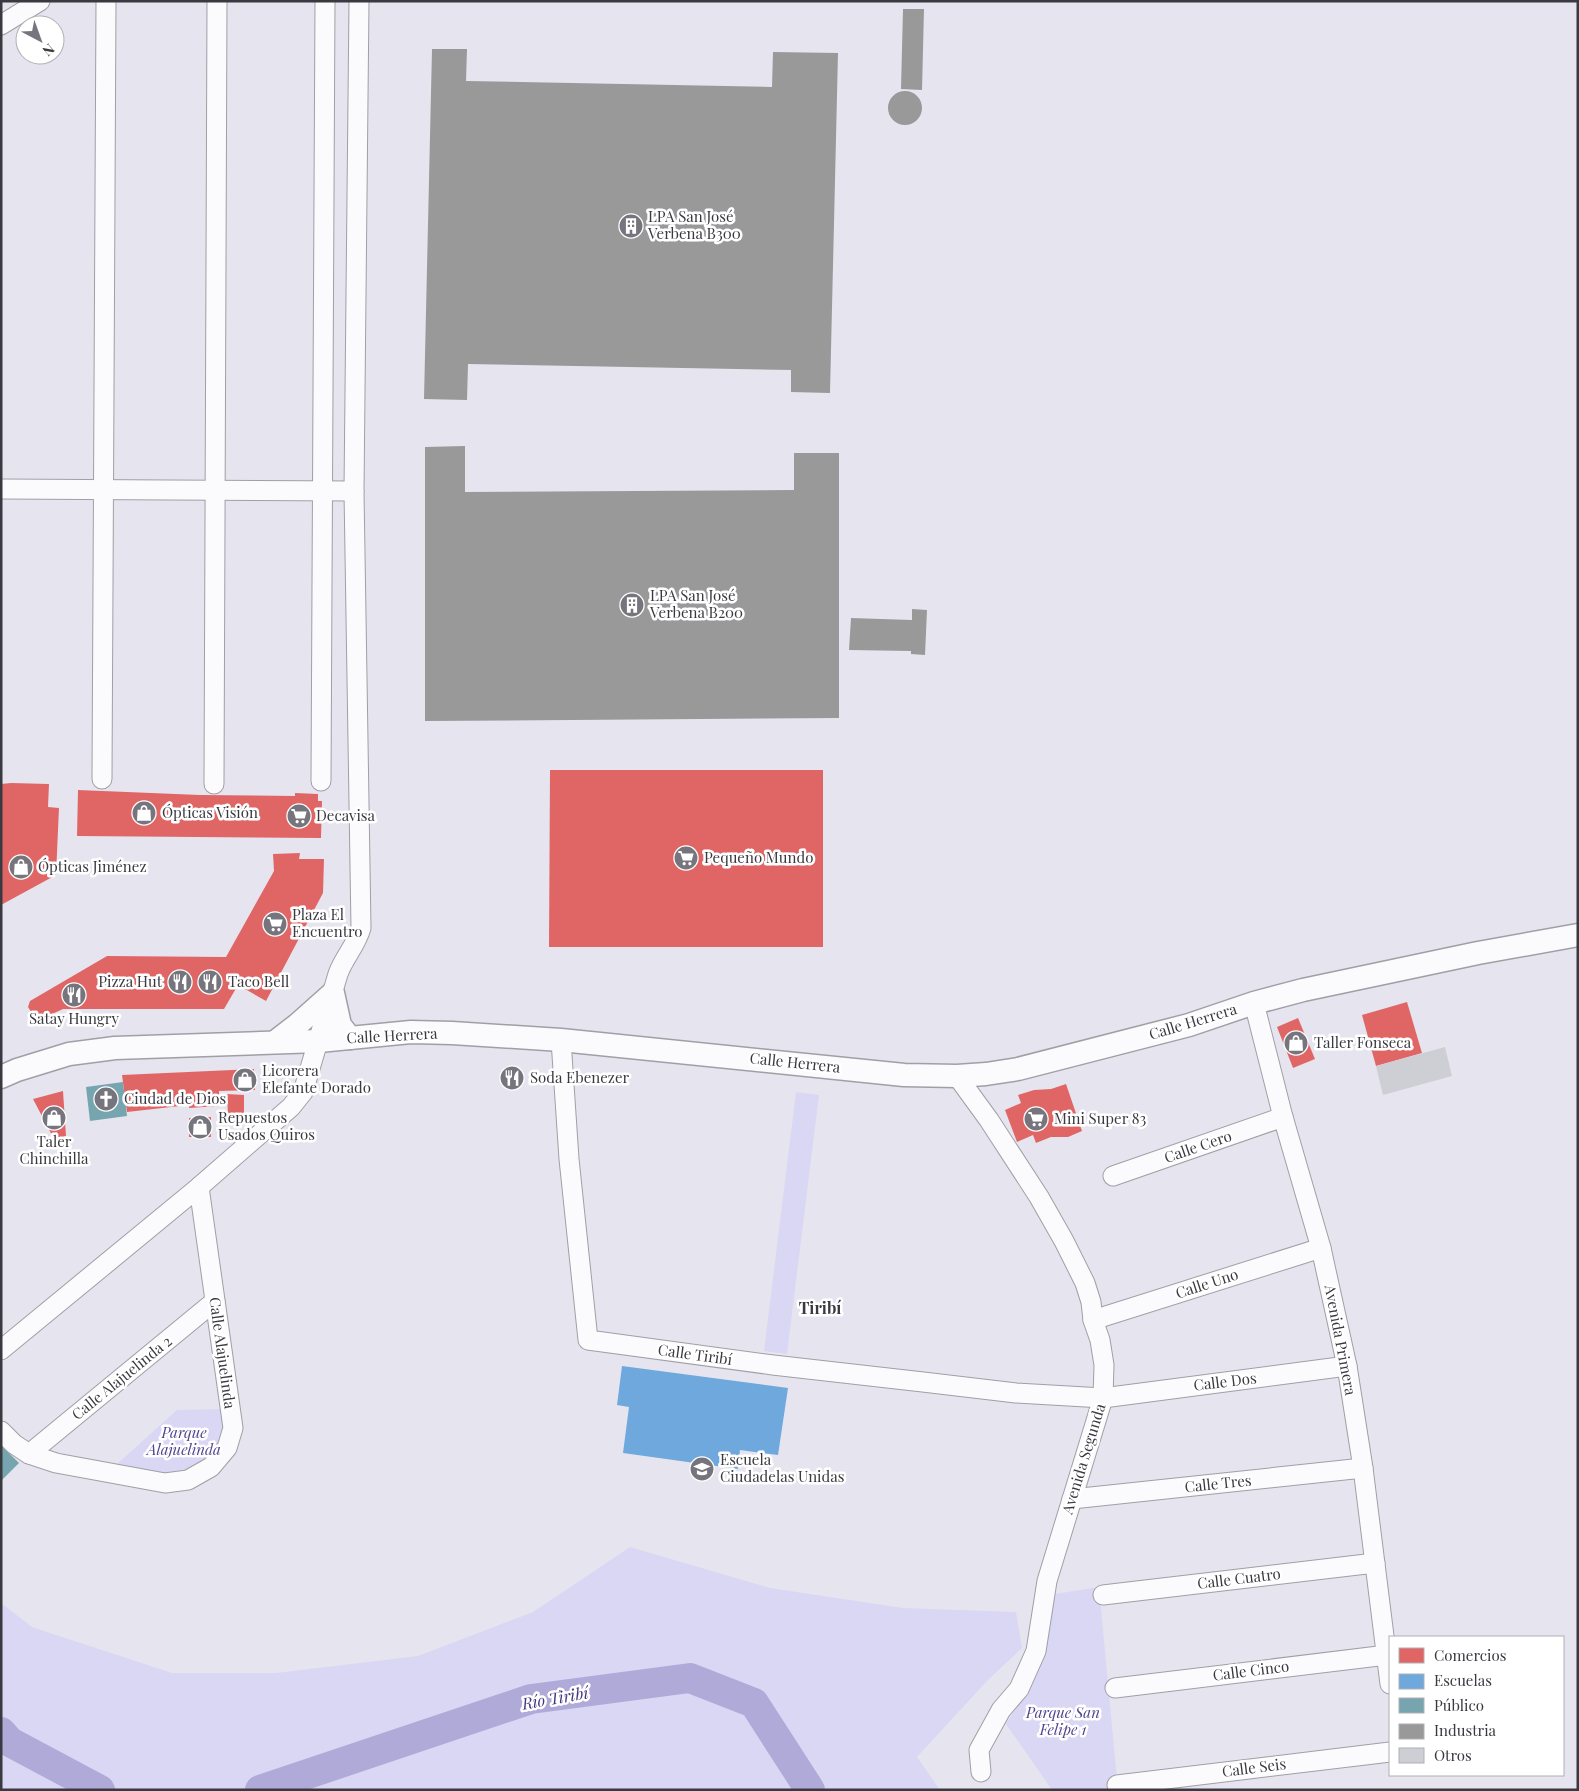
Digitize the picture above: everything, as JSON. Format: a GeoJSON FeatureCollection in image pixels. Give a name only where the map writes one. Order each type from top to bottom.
{"type":"FeatureCollection","features":[{"type":"Feature","properties":{"kind":"street"},"geometry":{"type":"LineString","coordinates":[[1,25],[40,1]]}},
{"type":"Feature","properties":{"kind":"street"},"geometry":{"type":"LineString","coordinates":[[102,779],[106,1]]}},
{"type":"Feature","properties":{"kind":"street"},"geometry":{"type":"LineString","coordinates":[[214,784],[217,1]]}},
{"type":"Feature","properties":{"kind":"street"},"geometry":{"type":"LineString","coordinates":[[321,781],[324,491],[325,1]]}},
{"type":"Feature","properties":{"kind":"street"},"geometry":{"type":"LineString","coordinates":[[1,1350],[199,1188],[291,1107],[303,1092],[341,966],[358,940],[361,928],[354,491],[359,1]]}},
{"type":"Feature","properties":{"kind":"street"},"geometry":{"type":"LineString","coordinates":[[1,489],[354,491]]}},
{"type":"Feature","properties":{"kind":"street","name":"Calle Herrera"},"geometry":{"type":"LineString","coordinates":[[1,1077],[17,1070],[69,1054],[115,1048],[319,1041],[411,1032],[452,1032],[561,1040],[904,1075],[957,1076],[1018,1069],[1055,1060],[1189,1025],[1254,1003],[1303,990],[1478,953],[1578,935]]}},
{"type":"Feature","properties":{"kind":"street"},"geometry":{"type":"LineString","coordinates":[[333,993],[340,1025],[350,1038]]}},
{"type":"Feature","properties":{"kind":"street"},"geometry":{"type":"LineString","coordinates":[[275,1042],[333,993]]}},
{"type":"Feature","properties":{"kind":"street","name":"Avenida Primera"},"geometry":{"type":"LineString","coordinates":[[1254,1003],[1283,1117],[1321,1248],[1347,1366],[1363,1468],[1389,1674]]}},
{"type":"Feature","properties":{"kind":"street","name":"Calle Tiribí"},"geometry":{"type":"LineString","coordinates":[[561,1040],[569,1160],[588,1340],[773,1365],[1016,1393],[1103,1398]]}},
{"type":"Feature","properties":{"kind":"street","name":"Avenida Segunda"},"geometry":{"type":"LineString","coordinates":[[957,1076],[989,1120],[1060,1233],[1085,1283],[1091,1302],[1093,1320],[1100,1340],[1104,1365],[1103,1398],[1047,1581],[1036,1651],[1019,1689],[1001,1710],[978,1750],[981,1772]]}},
{"type":"Feature","properties":{"kind":"street","name":"Calle Cero"},"geometry":{"type":"LineString","coordinates":[[1113,1176],[1283,1117]]}},
{"type":"Feature","properties":{"kind":"street","name":"Calle Alajuelinda"},"geometry":{"type":"LineString","coordinates":[[1,1432],[29,1454],[56,1463],[165,1483],[188,1480],[211,1467],[227,1448],[233,1428],[199,1188]]}},
{"type":"Feature","properties":{"kind":"street","name":"Calle Uno"},"geometry":{"type":"LineString","coordinates":[[1093,1320],[1321,1248]]}},
{"type":"Feature","properties":{"kind":"street","name":"Calle Alajuelinda 2"},"geometry":{"type":"LineString","coordinates":[[29,1454],[215,1301]]}},
{"type":"Feature","properties":{"kind":"street","name":"Calle Dos"},"geometry":{"type":"LineString","coordinates":[[1103,1398],[1347,1366]]}},
{"type":"Feature","properties":{"kind":"street","name":"Calle Tres"},"geometry":{"type":"LineString","coordinates":[[1072,1499],[1363,1468]]}},
{"type":"Feature","properties":{"kind":"street","name":"Calle Cuatro"},"geometry":{"type":"LineString","coordinates":[[1103,1596],[1375,1563]]}},
{"type":"Feature","properties":{"kind":"street","name":"Calle Cinco"},"geometry":{"type":"LineString","coordinates":[[1115,1688],[1387,1655]]}},
{"type":"Feature","properties":{"kind":"street","name":"Calle Seis"},"geometry":{"type":"LineString","coordinates":[[1117,1785],[1389,1752]]}},
{"type":"Feature","properties":{"kind":"green space"},"geometry":{"type":"Polygon","coordinates":[[[796,1092],[819,1095],[787,1354],[764,1351],[796,1092]]]}},
{"type":"Feature","properties":{"kind":"green space","name":"Parque Alajuelinda"},"geometry":{"type":"Polygon","coordinates":[[[223,1409],[223,1428],[217,1445],[206,1460],[191,1470],[168,1475],[116,1465],[177,1410],[223,1409]]]}},
{"type":"Feature","properties":{"kind":"green space"},"geometry":{"type":"Polygon","coordinates":[[[630,1547],[770,1588],[903,1608],[1016,1612],[1022,1648],[988,1680],[917,1757],[940,1790],[1,1790],[1,1603],[32,1627],[172,1673],[276,1673],[418,1656],[533,1612],[630,1547]]]}},
{"type":"Feature","properties":{"kind":"green space","name":"Parque San Felipe 1"},"geometry":{"type":"Polygon","coordinates":[[[1099,1587],[1118,1790],[1052,1790],[1006,1724],[1032,1682],[1046,1643],[1055,1594],[1099,1587]]]}},
{"type":"Feature","properties":{"kind":"building: Comercios","name":"Pequeño Mundo"},"geometry":{"type":"Polygon","coordinates":[[[550,770],[823,770],[823,947],[549,947],[550,770]]]}},
{"type":"Feature","properties":{"kind":"building: Comercios"},"geometry":{"type":"Polygon","coordinates":[[[1,784],[49,784],[48,807],[59,808],[56,875],[1,905],[1,784]]]}},
{"type":"Feature","properties":{"kind":"building: Comercios"},"geometry":{"type":"Polygon","coordinates":[[[78,790],[200,795],[295,796],[295,793],[318,794],[318,801],[322,801],[321,838],[77,836],[78,790]]]}},
{"type":"Feature","properties":{"kind":"building: Comercios","name":"Plaza El Encuentro"},"geometry":{"type":"Polygon","coordinates":[[[300,853],[299,859],[324,859],[323,893],[266,1001],[238,985],[224,1009],[63,1009],[37,1021],[28,1007],[30,1001],[107,956],[226,957],[274,871],[273,854],[300,853]]]}},
{"type":"Feature","properties":{"kind":"building: Comercios"},"geometry":{"type":"Polygon","coordinates":[[[1407,1002],[1422,1053],[1376,1066],[1362,1015],[1407,1002]]]}},
{"type":"Feature","properties":{"kind":"building: Comercios","name":"Taller Fonseca"},"geometry":{"type":"Polygon","coordinates":[[[1298,1018],[1315,1059],[1293,1068],[1277,1027],[1298,1018]]]}},
{"type":"Feature","properties":{"kind":"building: Comercios"},"geometry":{"type":"Polygon","coordinates":[[[254,1069],[255,1090],[219,1091],[219,1106],[189,1108],[189,1105],[127,1112],[122,1075],[254,1069]]]}},
{"type":"Feature","properties":{"kind":"building: Comercios","name":"Soda Ebenezer"},"geometry":{"type":"Polygon","coordinates":[[[507,1069],[517,1069],[517,1088],[506,1087],[507,1069]]]}},
{"type":"Feature","properties":{"kind":"building: Comercios"},"geometry":{"type":"Polygon","coordinates":[[[1066,1084],[1082,1131],[1068,1137],[1051,1137],[1036,1143],[1033,1135],[1017,1142],[1005,1110],[1021,1103],[1018,1095],[1034,1090],[1051,1089],[1066,1084]]]}},
{"type":"Feature","properties":{"kind":"building: Comercios","name":"Taler Chinchilla"},"geometry":{"type":"Polygon","coordinates":[[[63,1091],[66,1136],[54,1139],[33,1099],[63,1091]]]}},
{"type":"Feature","properties":{"kind":"building: Comercios"},"geometry":{"type":"Polygon","coordinates":[[[227,1094],[244,1095],[244,1114],[228,1115],[227,1094]]]}},
{"type":"Feature","properties":{"kind":"building: Comercios","name":"Repuestos Usados Quiros"},"geometry":{"type":"Polygon","coordinates":[[[211,1117],[211,1137],[189,1137],[189,1118],[211,1117]]]}},
{"type":"Feature","properties":{"kind":"building: Escuelas"},"geometry":{"type":"Polygon","coordinates":[[[622,1366],[788,1388],[778,1455],[740,1450],[738,1469],[623,1453],[629,1407],[617,1405],[622,1366]]]}},
{"type":"Feature","properties":{"kind":"building: Público","name":"Ciudad de Dios"},"geometry":{"type":"Polygon","coordinates":[[[123,1082],[127,1116],[90,1121],[86,1087],[123,1082]]]}},
{"type":"Feature","properties":{"kind":"building: Público"},"geometry":{"type":"Polygon","coordinates":[[[1,1445],[19,1463],[1,1481],[1,1445]]]}},
{"type":"Feature","properties":{"kind":"building: Industria"},"geometry":{"type":"Polygon","coordinates":[[[903,9],[924,9],[922,90],[901,89],[903,9]]]}},
{"type":"Feature","properties":{"kind":"building: Industria","name":"LPA San José Verbena B300"},"geometry":{"type":"Polygon","coordinates":[[[432,49],[467,49],[466,81],[772,87],[773,52],[838,53],[830,393],[791,392],[791,370],[468,364],[467,400],[424,399],[432,49]]]}},
{"type":"Feature","properties":{"kind":"building: Industria"},"geometry":{"type":"Polygon","coordinates":[[[905,91],[917,96],[922,108],[917,120],[905,125],[893,120],[888,108],[893,96],[905,91]]]}},
{"type":"Feature","properties":{"kind":"building: Industria","name":"LPA San José Verbena B200"},"geometry":{"type":"Polygon","coordinates":[[[465,446],[465,492],[794,490],[794,453],[839,453],[839,718],[425,721],[425,447],[465,446]]]}},
{"type":"Feature","properties":{"kind":"building: Industria"},"geometry":{"type":"Polygon","coordinates":[[[912,609],[927,610],[925,655],[911,654],[911,651],[849,650],[851,618],[912,620],[912,609]]]}},
{"type":"Feature","properties":{"kind":"building: Otros"},"geometry":{"type":"Polygon","coordinates":[[[1445,1047],[1452,1076],[1383,1095],[1376,1066],[1445,1047]]]}},
{"type":"Feature","properties":{"kind":"waterway","name":"Río Tiribí"},"geometry":{"type":"LineString","coordinates":[[260,1790],[531,1699],[690,1678],[754,1703],[810,1790]]}},
{"type":"Feature","properties":{"kind":"waterway","name":"Río Tiribí"},"geometry":{"type":"LineString","coordinates":[[1,1732],[10,1742],[100,1790]]}},
{"type":"Feature","properties":{"kind":"place","name":"LPA San José Verbena B300"},"geometry":{"type":"Point","coordinates":[631,226]}},
{"type":"Feature","properties":{"kind":"place","name":"LPA San José Verbena B200"},"geometry":{"type":"Point","coordinates":[632,605]}},
{"type":"Feature","properties":{"kind":"place","name":"Ópticas Visión"},"geometry":{"type":"Point","coordinates":[144,813]}},
{"type":"Feature","properties":{"kind":"place","name":"Decavisa"},"geometry":{"type":"Point","coordinates":[299,816]}},
{"type":"Feature","properties":{"kind":"place","name":"Pequeño Mundo"},"geometry":{"type":"Point","coordinates":[686,858]}},
{"type":"Feature","properties":{"kind":"place","name":"Ópticas Jiménez"},"geometry":{"type":"Point","coordinates":[21,867]}},
{"type":"Feature","properties":{"kind":"place","name":"Plaza El Encuentro"},"geometry":{"type":"Point","coordinates":[275,924]}},
{"type":"Feature","properties":{"kind":"place","name":"Pizza Hut"},"geometry":{"type":"Point","coordinates":[180,982]}},
{"type":"Feature","properties":{"kind":"place","name":"Taco Bell"},"geometry":{"type":"Point","coordinates":[210,982]}},
{"type":"Feature","properties":{"kind":"place","name":"Satay Hungry"},"geometry":{"type":"Point","coordinates":[74,995]}},
{"type":"Feature","properties":{"kind":"place","name":"Taller Fonseca"},"geometry":{"type":"Point","coordinates":[1296,1043]}},
{"type":"Feature","properties":{"kind":"place","name":"Soda Ebenezer"},"geometry":{"type":"Point","coordinates":[512,1078]}},
{"type":"Feature","properties":{"kind":"place","name":"Licorera Elefante Dorado"},"geometry":{"type":"Point","coordinates":[245,1080]}},
{"type":"Feature","properties":{"kind":"place","name":"Ciudad de Dios"},"geometry":{"type":"Point","coordinates":[106,1099]}},
{"type":"Feature","properties":{"kind":"place","name":"Taler Chinchilla"},"geometry":{"type":"Point","coordinates":[54,1118]}},
{"type":"Feature","properties":{"kind":"place","name":"Mini Super 83"},"geometry":{"type":"Point","coordinates":[1036,1119]}},
{"type":"Feature","properties":{"kind":"place","name":"Repuestos Usados Quiros"},"geometry":{"type":"Point","coordinates":[200,1127]}},
{"type":"Feature","properties":{"kind":"place","name":"Escuela Ciudadelas Unidas"},"geometry":{"type":"Point","coordinates":[702,1469]}},
{"type":"Feature","properties":{"kind":"district","name":"Tiribí"},"geometry":{"type":"Point","coordinates":[820,1308]}}]}
